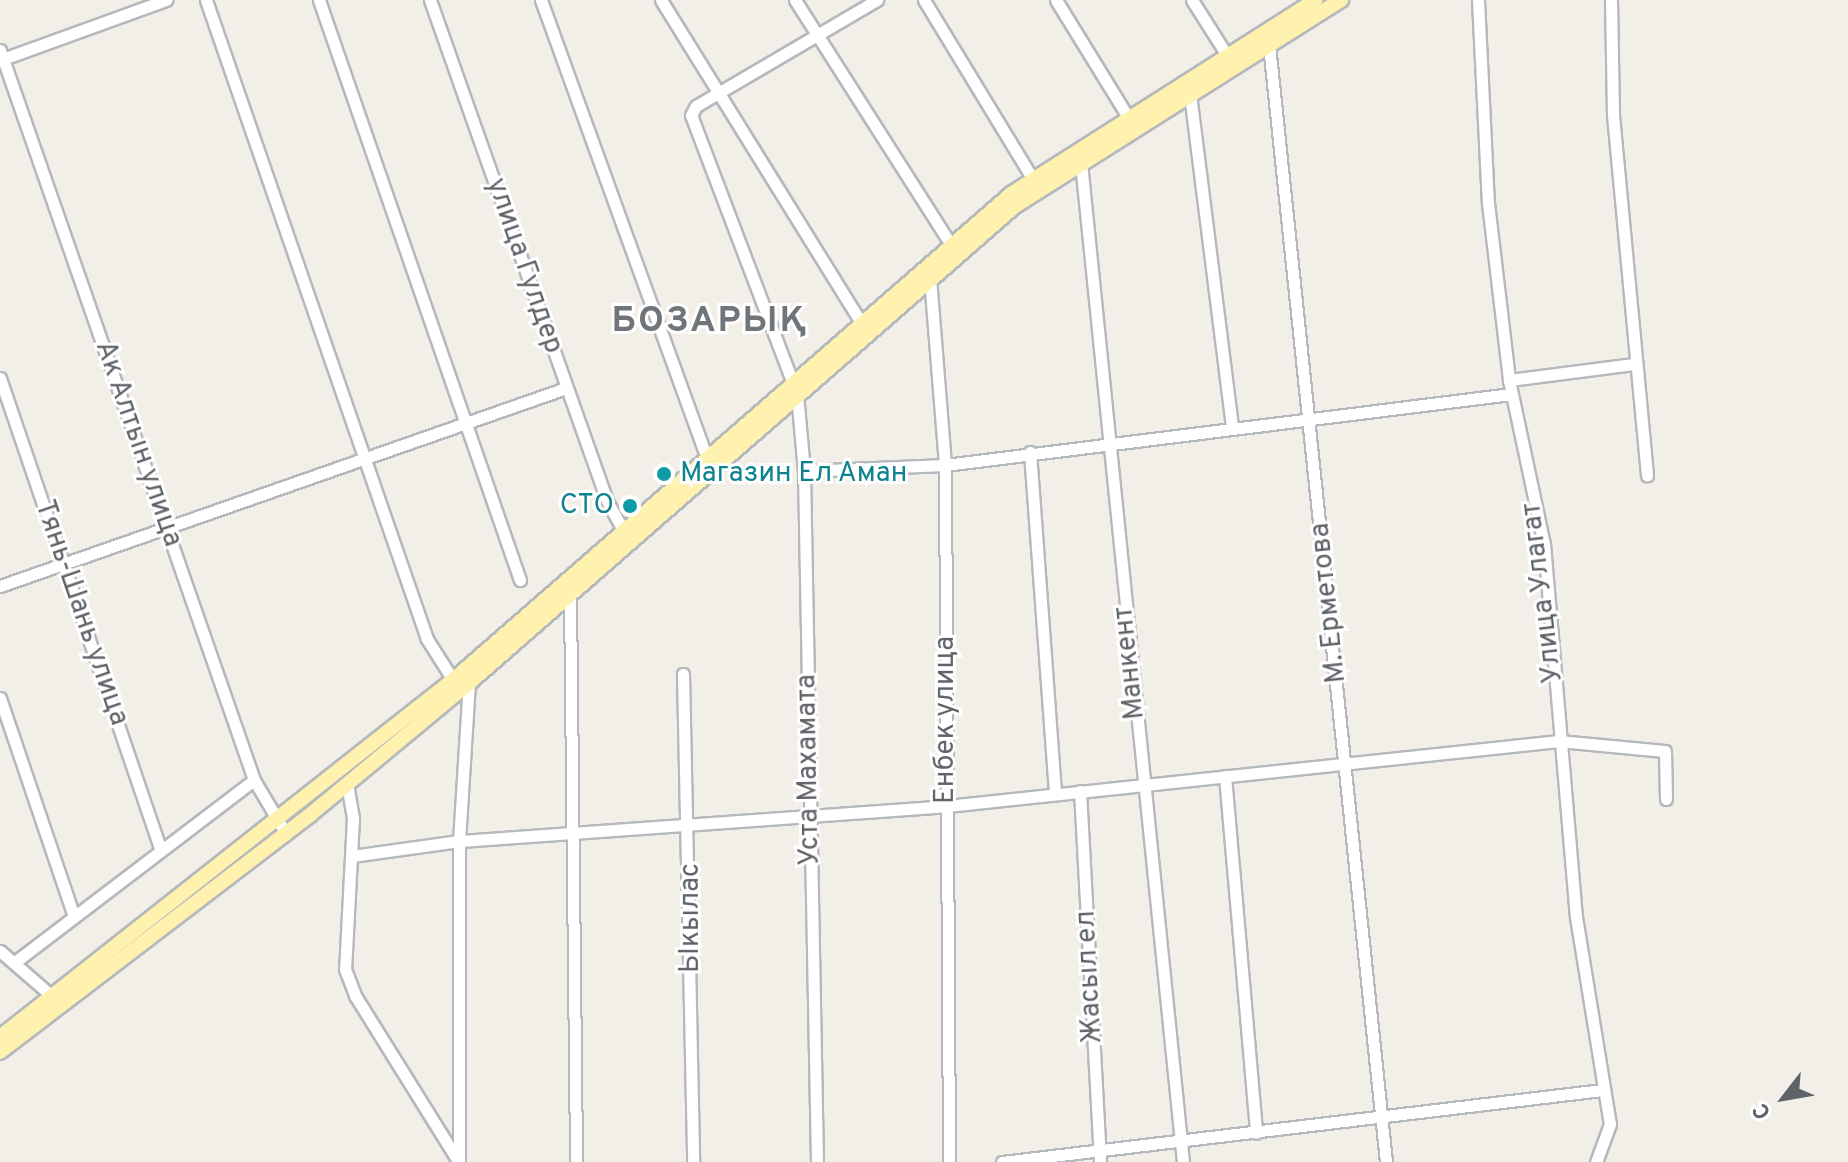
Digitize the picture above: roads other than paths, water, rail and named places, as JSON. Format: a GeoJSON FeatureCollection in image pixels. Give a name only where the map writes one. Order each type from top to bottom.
{"type":"FeatureCollection","features":[{"type":"Feature","properties":{"kind":"main road"},"geometry":{"type":"LineString","coordinates":[[0,1037],[453,680],[707,458],[930,278],[1036,184],[1081,163],[1269,45],[1316,0]]}},
{"type":"Feature","properties":{"kind":"main road"},"geometry":{"type":"LineString","coordinates":[[0,1052],[286,834],[469,683],[570,594],[950,243],[1128,117],[1228,57],[1341,0]]}},
{"type":"Feature","properties":{"kind":"street"},"geometry":{"type":"LineString","coordinates":[[1,56],[166,0]]}},
{"type":"Feature","properties":{"kind":"street"},"geometry":{"type":"LineString","coordinates":[[206,0],[427,639],[453,680]]}},
{"type":"Feature","properties":{"kind":"street"},"geometry":{"type":"LineString","coordinates":[[319,0],[520,580]]}},
{"type":"Feature","properties":{"kind":"street","name":"улица Гулдер"},"geometry":{"type":"LineString","coordinates":[[430,0],[607,501],[623,530]]}},
{"type":"Feature","properties":{"kind":"street"},"geometry":{"type":"LineString","coordinates":[[541,0],[707,458]]}},
{"type":"Feature","properties":{"kind":"street"},"geometry":{"type":"LineString","coordinates":[[661,0],[861,323]]}},
{"type":"Feature","properties":{"kind":"street"},"geometry":{"type":"LineString","coordinates":[[795,0],[950,243]]}},
{"type":"Feature","properties":{"kind":"street"},"geometry":{"type":"LineString","coordinates":[[720,95],[877,0]]}},
{"type":"Feature","properties":{"kind":"street"},"geometry":{"type":"LineString","coordinates":[[924,0],[1036,184]]}},
{"type":"Feature","properties":{"kind":"street"},"geometry":{"type":"LineString","coordinates":[[1056,0],[1128,117]]}},
{"type":"Feature","properties":{"kind":"street"},"geometry":{"type":"LineString","coordinates":[[1192,0],[1228,57]]}},
{"type":"Feature","properties":{"kind":"street","name":"Улица Улагат"},"geometry":{"type":"LineString","coordinates":[[1478,0],[1488,203],[1511,394],[1544,544],[1576,917],[1610,1124],[1596,1162]]}},
{"type":"Feature","properties":{"kind":"street"},"geometry":{"type":"LineString","coordinates":[[1611,0],[1613,115],[1634,364],[1647,475]]}},
{"type":"Feature","properties":{"kind":"street","name":"М. Ерметова"},"geometry":{"type":"LineString","coordinates":[[1269,45],[1311,420],[1386,1162]]}},
{"type":"Feature","properties":{"kind":"street","name":"Ак Алтын улица"},"geometry":{"type":"LineString","coordinates":[[1,56],[254,780],[286,834]]}},
{"type":"Feature","properties":{"kind":"street"},"geometry":{"type":"LineString","coordinates":[[1190,94],[1232,427]]}},
{"type":"Feature","properties":{"kind":"street","name":"Уста Махамата"},"geometry":{"type":"LineString","coordinates":[[720,95],[696,106],[691,115],[795,387],[804,471],[817,1162]]}},
{"type":"Feature","properties":{"kind":"street","name":"Манкент"},"geometry":{"type":"LineString","coordinates":[[1081,163],[1106,441],[1183,1162]]}},
{"type":"Feature","properties":{"kind":"street","name":"Енбек улица"},"geometry":{"type":"LineString","coordinates":[[930,278],[945,465],[949,1162]]}},
{"type":"Feature","properties":{"kind":"street"},"geometry":{"type":"LineString","coordinates":[[1509,380],[1634,364]]}},
{"type":"Feature","properties":{"kind":"street","name":"Тянь-Шань улица"},"geometry":{"type":"LineString","coordinates":[[0,378],[160,849]]}},
{"type":"Feature","properties":{"kind":"street"},"geometry":{"type":"LineString","coordinates":[[0,586],[566,388]]}},
{"type":"Feature","properties":{"kind":"street"},"geometry":{"type":"LineString","coordinates":[[804,471],[945,465],[1106,441],[1311,420],[1511,394]]}},
{"type":"Feature","properties":{"kind":"street"},"geometry":{"type":"LineString","coordinates":[[1030,452],[1055,794]]}},
{"type":"Feature","properties":{"kind":"street"},"geometry":{"type":"LineString","coordinates":[[570,594],[576,1162]]}},
{"type":"Feature","properties":{"kind":"street","name":"Ыкылас"},"geometry":{"type":"LineString","coordinates":[[683,674],[690,824],[693,1162]]}},
{"type":"Feature","properties":{"kind":"street"},"geometry":{"type":"LineString","coordinates":[[347,784],[352,856],[345,969],[356,997],[459,1162],[459,841],[469,683]]}},
{"type":"Feature","properties":{"kind":"street"},"geometry":{"type":"LineString","coordinates":[[0,698],[73,914]]}},
{"type":"Feature","properties":{"kind":"street"},"geometry":{"type":"LineString","coordinates":[[352,856],[459,841],[947,806],[1559,741],[1665,751],[1666,799]]}},
{"type":"Feature","properties":{"kind":"street"},"geometry":{"type":"LineString","coordinates":[[1225,776],[1256,1133]]}},
{"type":"Feature","properties":{"kind":"street"},"geometry":{"type":"LineString","coordinates":[[15,962],[73,914],[254,780]]}},
{"type":"Feature","properties":{"kind":"street","name":"Жасыл ел"},"geometry":{"type":"LineString","coordinates":[[1080,791],[1099,1157]]}},
{"type":"Feature","properties":{"kind":"street"},"geometry":{"type":"LineString","coordinates":[[0,951],[53,997]]}},
{"type":"Feature","properties":{"kind":"street"},"geometry":{"type":"LineString","coordinates":[[1002,1162],[1099,1157],[1180,1142],[1382,1120],[1602,1090]]}},
{"type":"Feature","properties":{"kind":"place","name":"Магазин Ел Аман"},"geometry":{"type":"Point","coordinates":[664,474]}},
{"type":"Feature","properties":{"kind":"place","name":"СТО"},"geometry":{"type":"Point","coordinates":[630,506]}},
{"type":"Feature","properties":{"kind":"district","name":"БОЗАРЫҚ"},"geometry":{"type":"Point","coordinates":[710,323]}}]}
